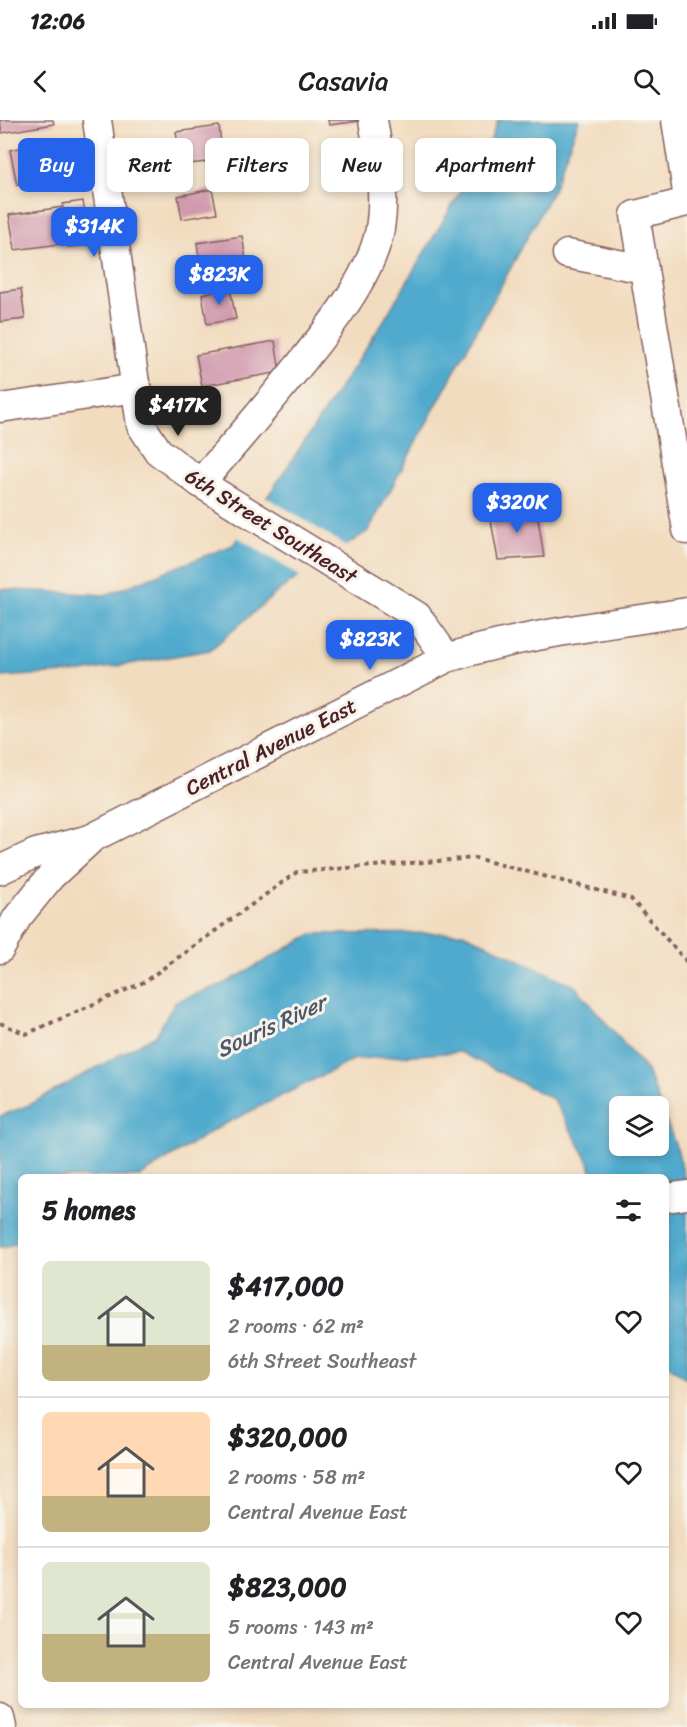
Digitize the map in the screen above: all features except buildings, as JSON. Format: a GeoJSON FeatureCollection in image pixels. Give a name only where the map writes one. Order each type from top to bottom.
{"type":"FeatureCollection","features":[{"type":"Feature","properties":{"kind":"street","name":"6th Street Southeast"},"geometry":{"type":"LineString","coordinates":[[97,120],[141,425],[158,451],[206,487],[417,616],[447,658]]}},
{"type":"Feature","properties":{"kind":"street"},"geometry":{"type":"LineString","coordinates":[[206,487],[331,326],[368,265],[380,229],[381,217],[382,173],[373,120]]}},
{"type":"Feature","properties":{"kind":"street"},"geometry":{"type":"LineString","coordinates":[[676,120],[687,192]]}},
{"type":"Feature","properties":{"kind":"street"},"geometry":{"type":"LineString","coordinates":[[687,202],[635,214],[687,530]]}},
{"type":"Feature","properties":{"kind":"street"},"geometry":{"type":"LineString","coordinates":[[567,254],[644,269]]}},
{"type":"Feature","properties":{"kind":"street"},"geometry":{"type":"LineString","coordinates":[[0,408],[137,388]]}},
{"type":"Feature","properties":{"kind":"street","name":"Central Avenue East"},"geometry":{"type":"LineString","coordinates":[[0,870],[36,853],[90,839],[447,658],[489,645],[537,635],[687,612]]}},
{"type":"Feature","properties":{"kind":"street"},"geometry":{"type":"LineString","coordinates":[[0,949],[17,918],[51,876],[90,839]]}},
{"type":"Feature","properties":{"kind":"street"},"geometry":{"type":"LineString","coordinates":[[669,1198],[687,1195]]}},
{"type":"Feature","properties":{"kind":"street"},"geometry":{"type":"LineString","coordinates":[[0,1718],[2,1727]]}},
{"type":"Feature","properties":{"kind":"path"},"geometry":{"type":"LineString","coordinates":[[0,1023],[26,1034],[144,982],[297,872],[475,858],[631,899],[687,962]]}},
{"type":"Feature","properties":{"kind":"water"},"geometry":{"type":"Polygon","coordinates":[[[498,120],[579,120],[556,183],[556,138],[491,138],[498,120]]]}},
{"type":"Feature","properties":{"kind":"water"},"geometry":{"type":"Polygon","coordinates":[[[460,192],[552,192],[368,531],[281,589],[210,650],[82,672],[0,677],[0,589],[106,595],[233,545],[275,486],[383,322],[460,192]]]}},
{"type":"Feature","properties":{"kind":"water","name":"Souris River"},"geometry":{"type":"Polygon","coordinates":[[[463,933],[575,986],[647,1071],[657,1096],[609,1096],[609,1156],[669,1156],[669,1128],[678,1152],[687,1187],[687,1379],[669,1365],[669,1174],[591,1174],[589,1162],[553,1099],[460,1052],[355,1059],[215,1129],[144,1174],[18,1174],[18,1242],[0,1247],[0,1116],[29,1105],[156,1035],[175,1002],[226,983],[312,934],[463,933]]]}},
{"type":"Feature","properties":{"kind":"pier"},"geometry":{"type":"Polygon","coordinates":[[[265,496],[348,547],[303,578],[236,536],[265,496]]]}}]}
